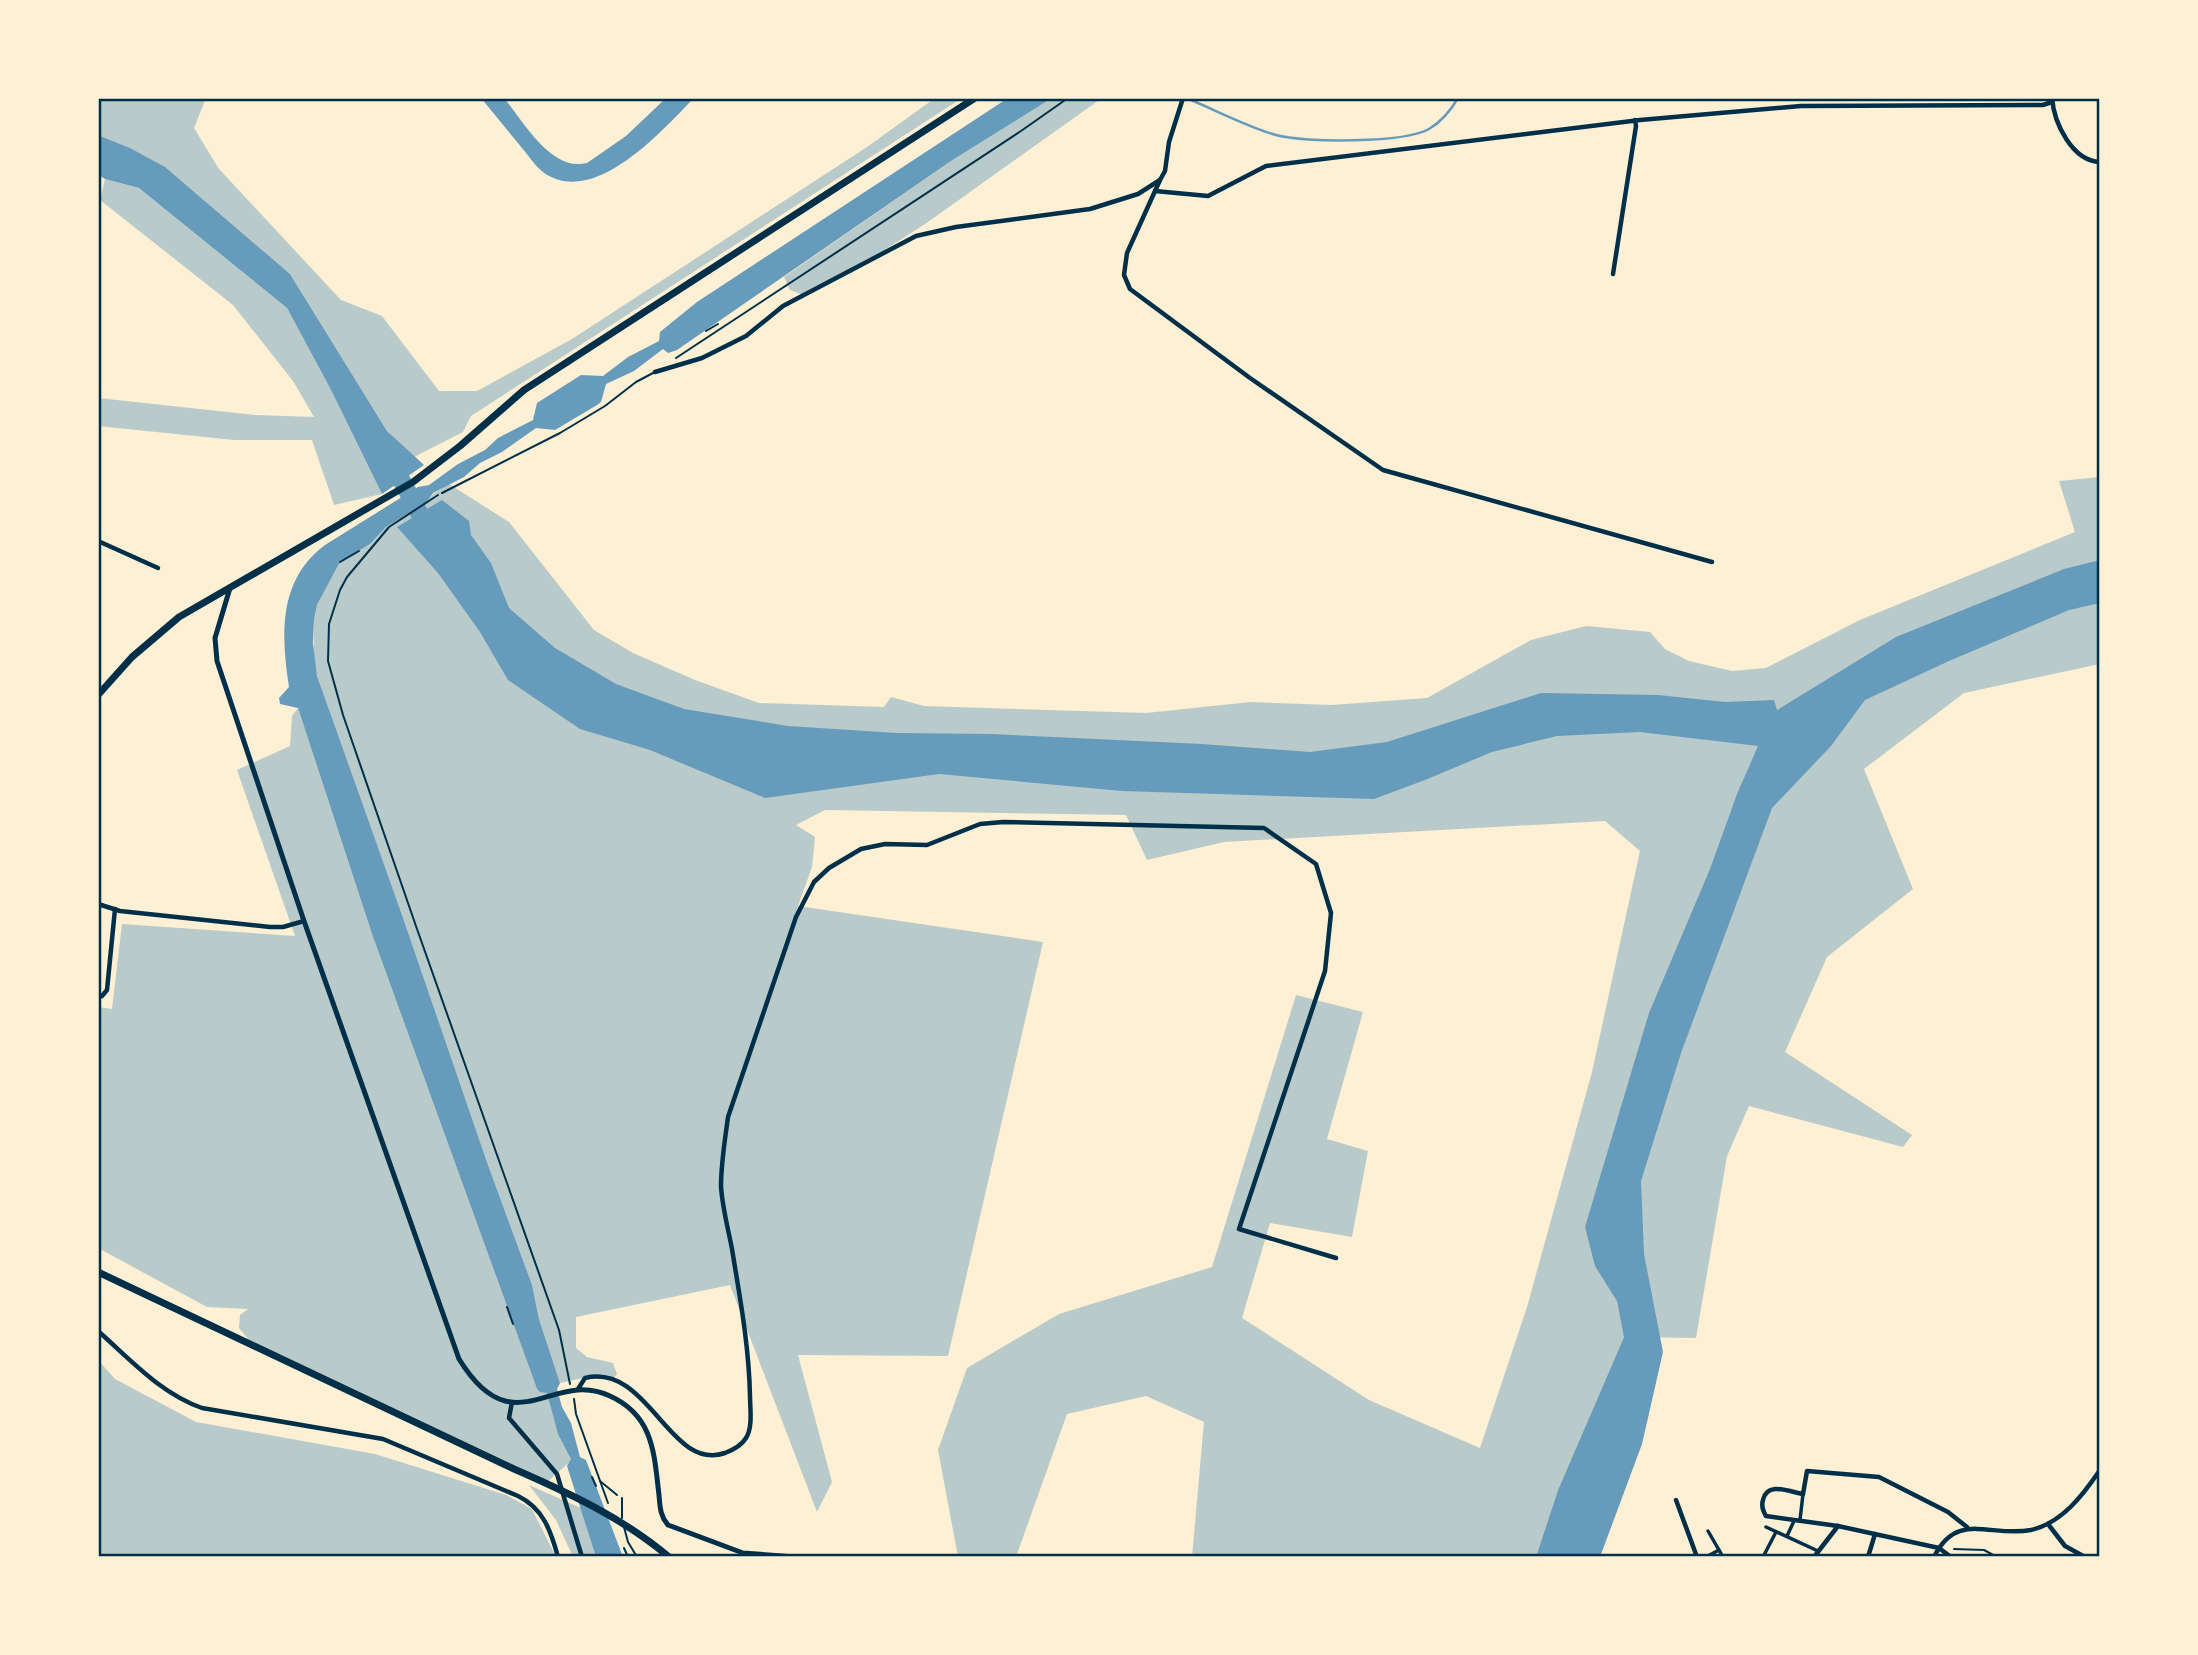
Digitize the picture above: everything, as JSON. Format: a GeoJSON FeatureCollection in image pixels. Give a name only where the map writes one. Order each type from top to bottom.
{"type":"FeatureCollection","features":[{"type":"Feature","properties":{"kind":"main road"},"geometry":{"type":"LineString","coordinates":[[98,695],[132,657],[179,617],[429,471],[533,385],[975,98]]}},
{"type":"Feature","properties":{"kind":"main road"},"geometry":{"type":"LineString","coordinates":[[98,1272],[578,1497],[656,1545],[669,1557]]}},
{"type":"Feature","properties":{"kind":"street"},"geometry":{"type":"LineString","coordinates":[[1183,98],[1165,171],[1127,253],[1124,275],[1130,289],[1250,378],[1383,470],[1712,562]]}},
{"type":"Feature","properties":{"kind":"street"},"geometry":{"type":"LineString","coordinates":[[1156,191],[1208,196],[1266,166],[1635,120],[1801,106],[2043,105],[2052,100],[2055,117],[2070,146],[2093,162],[2100,162]]}},
{"type":"Feature","properties":{"kind":"street"},"geometry":{"type":"LineString","coordinates":[[1613,275],[1635,120]]}},
{"type":"Feature","properties":{"kind":"street"},"geometry":{"type":"LineString","coordinates":[[655,372],[702,358],[747,336],[783,306],[916,236],[957,227],[1090,209],[1138,194],[1160,180]]}},
{"type":"Feature","properties":{"kind":"street"},"geometry":{"type":"LineString","coordinates":[[98,541],[158,568]]}},
{"type":"Feature","properties":{"kind":"street"},"geometry":{"type":"LineString","coordinates":[[233,584],[227,594],[215,638],[217,661],[304,921],[459,1359],[470,1376],[484,1389],[512,1402],[521,1404],[578,1389],[609,1395],[629,1409],[643,1424],[653,1444],[661,1514],[668,1525],[743,1553],[794,1557]]}},
{"type":"Feature","properties":{"kind":"street"},"geometry":{"type":"LineString","coordinates":[[578,1389],[585,1378],[597,1375],[622,1384],[639,1395],[676,1437],[689,1448],[703,1454],[722,1454],[736,1448],[747,1436],[751,1415],[749,1354],[721,1187],[723,1152],[732,1107],[796,917],[814,883],[830,868],[861,849],[885,844],[927,845],[980,824],[1017,822],[1264,828],[1316,864],[1331,913],[1325,971],[1238,1229],[1336,1258]]}},
{"type":"Feature","properties":{"kind":"street"},"geometry":{"type":"LineString","coordinates":[[98,904],[115,909],[270,927],[283,927],[304,921]]}},
{"type":"Feature","properties":{"kind":"street"},"geometry":{"type":"LineString","coordinates":[[98,997],[107,990],[115,909]]}},
{"type":"Feature","properties":{"kind":"street"},"geometry":{"type":"LineString","coordinates":[[98,1331],[163,1389],[181,1401],[202,1409],[383,1439],[518,1496],[537,1508],[543,1517],[558,1557]]}},
{"type":"Feature","properties":{"kind":"street"},"geometry":{"type":"LineString","coordinates":[[512,1402],[509,1418],[557,1474],[582,1557]]}},
{"type":"Feature","properties":{"kind":"street"},"geometry":{"type":"LineString","coordinates":[[1934,1557],[1949,1536],[1967,1527],[2009,1531],[2032,1530],[2048,1524],[2070,1508],[2100,1470]]}},
{"type":"Feature","properties":{"kind":"street"},"geometry":{"type":"LineString","coordinates":[[1787,1536],[1797,1521],[1807,1471],[1879,1477],[1948,1512],[1967,1527]]}},
{"type":"Feature","properties":{"kind":"street"},"geometry":{"type":"LineString","coordinates":[[1803,1494],[1777,1488],[1769,1490],[1763,1497],[1762,1509],[1766,1516],[1838,1526],[1939,1548],[1951,1557]]}},
{"type":"Feature","properties":{"kind":"street"},"geometry":{"type":"LineString","coordinates":[[1676,1500],[1697,1557]]}},
{"type":"Feature","properties":{"kind":"street"},"geometry":{"type":"LineString","coordinates":[[2048,1524],[2065,1546],[2085,1557]]}},
{"type":"Feature","properties":{"kind":"street"},"geometry":{"type":"LineString","coordinates":[[1814,1557],[1838,1526]]}},
{"type":"Feature","properties":{"kind":"street"},"geometry":{"type":"LineString","coordinates":[[1766,1527],[1818,1550]]}},
{"type":"Feature","properties":{"kind":"street"},"geometry":{"type":"LineString","coordinates":[[1708,1531],[1723,1557]]}},
{"type":"Feature","properties":{"kind":"street"},"geometry":{"type":"LineString","coordinates":[[1763,1557],[1776,1532]]}},
{"type":"Feature","properties":{"kind":"street"},"geometry":{"type":"LineString","coordinates":[[1868,1557],[1875,1534]]}},
{"type":"Feature","properties":{"kind":"street"},"geometry":{"type":"LineString","coordinates":[[1706,1557],[1719,1550]]}},
{"type":"Feature","properties":{"kind":"lane"},"geometry":{"type":"LineString","coordinates":[[442,493],[560,433],[655,372]]}},
{"type":"Feature","properties":{"kind":"lane"},"geometry":{"type":"LineString","coordinates":[[622,1498],[621,1514],[628,1542],[637,1557]]}},
{"type":"Feature","properties":{"kind":"path"},"geometry":{"type":"LineString","coordinates":[[655,372],[1068,98]]}},
{"type":"Feature","properties":{"kind":"path"},"geometry":{"type":"LineString","coordinates":[[706,331],[718,324]]}},
{"type":"Feature","properties":{"kind":"path"},"geometry":{"type":"LineString","coordinates":[[442,493],[389,527],[347,577],[329,625],[328,661],[343,715],[559,1330],[569,1391],[576,1414],[600,1480],[622,1498]]}},
{"type":"Feature","properties":{"kind":"path"},"geometry":{"type":"LineString","coordinates":[[340,562],[359,551]]}},
{"type":"Feature","properties":{"kind":"path"},"geometry":{"type":"LineString","coordinates":[[507,1307],[513,1324]]}},
{"type":"Feature","properties":{"kind":"path"},"geometry":{"type":"LineString","coordinates":[[592,1477],[596,1486]]}},
{"type":"Feature","properties":{"kind":"path"},"geometry":{"type":"LineString","coordinates":[[1939,1548],[1983,1550],[1997,1557]]}},
{"type":"Feature","properties":{"kind":"shaded area"},"geometry":{"type":"Polygon","coordinates":[[[98,98],[206,98],[194,128],[219,169],[341,300],[382,316],[439,391],[477,391],[572,339],[867,147],[935,98],[962,98],[471,416],[463,432],[414,457],[387,431],[290,274],[130,148],[98,135],[98,98]]]}},
{"type":"Feature","properties":{"kind":"shaded area"},"geometry":{"type":"Polygon","coordinates":[[[1052,98],[1102,98],[880,253],[803,295],[790,290],[784,277],[951,161],[1052,98]]]}},
{"type":"Feature","properties":{"kind":"shaded area"},"geometry":{"type":"Polygon","coordinates":[[[105,179],[139,188],[287,308],[382,494],[334,505],[312,440],[234,440],[98,426],[98,398],[255,415],[314,417],[293,381],[233,305],[100,200],[105,179]]]}},
{"type":"Feature","properties":{"kind":"shaded area"},"geometry":{"type":"Polygon","coordinates":[[[2100,477],[2100,664],[1964,693],[1864,769],[1913,889],[1827,957],[1785,1052],[1912,1135],[1903,1147],[1749,1106],[1727,1156],[1696,1338],[1624,1337],[1558,1490],[1536,1557],[1192,1557],[1204,1422],[1146,1396],[1067,1414],[1016,1557],[958,1557],[938,1450],[967,1368],[1059,1314],[1212,1267],[1296,995],[1363,1012],[1327,1139],[1368,1151],[1352,1237],[1270,1223],[1242,1318],[1369,1400],[1480,1448],[1527,1307],[1592,1072],[1640,851],[1605,821],[1224,842],[1147,860],[1126,815],[825,810],[796,825],[815,837],[812,867],[798,906],[1043,942],[948,1356],[798,1355],[832,1482],[817,1512],[730,1285],[576,1317],[576,1348],[587,1357],[613,1363],[617,1374],[612,1380],[597,1375],[560,1383],[539,1319],[532,1285],[332,721],[314,658],[314,619],[317,605],[340,562],[370,544],[386,527],[427,502],[433,494],[449,484],[509,522],[594,630],[633,653],[695,680],[759,703],[884,707],[891,697],[924,706],[1146,713],[1251,702],[1331,705],[1427,698],[1531,640],[1586,626],[1650,632],[1665,649],[1689,661],[1732,671],[1766,668],[1860,620],[2075,532],[2059,481],[2100,477]]]}},
{"type":"Feature","properties":{"kind":"shaded area"},"geometry":{"type":"Polygon","coordinates":[[[298,708],[372,934],[537,1389],[547,1392],[572,1460],[546,1483],[253,1345],[239,1328],[240,1315],[248,1309],[207,1307],[98,1248],[98,1007],[112,1009],[122,924],[295,936],[237,770],[290,746],[292,716],[298,708]]]}},
{"type":"Feature","properties":{"kind":"shaded area"},"geometry":{"type":"Polygon","coordinates":[[[98,1360],[115,1379],[196,1422],[375,1454],[506,1495],[532,1509],[556,1557],[98,1557],[98,1360]]]}},
{"type":"Feature","properties":{"kind":"shaded area"},"geometry":{"type":"Polygon","coordinates":[[[529,1485],[581,1508],[596,1557],[573,1557],[556,1520],[529,1485]]]}},
{"type":"Feature","properties":{"kind":"water"},"geometry":{"type":"Polygon","coordinates":[[[481,98],[504,98],[550,153],[574,164],[587,163],[626,136],[666,98],[694,98],[664,129],[625,161],[604,174],[583,181],[563,181],[537,167],[481,98]]]}},
{"type":"Feature","properties":{"kind":"water"},"geometry":{"type":"Polygon","coordinates":[[[1008,98],[1052,98],[951,161],[677,350],[668,353],[663,349],[634,371],[606,384],[601,402],[597,405],[555,430],[536,428],[502,452],[480,463],[464,477],[433,493],[427,502],[386,527],[370,544],[340,562],[317,605],[313,643],[317,676],[532,1285],[539,1319],[560,1383],[557,1389],[562,1407],[571,1423],[580,1457],[586,1460],[623,1557],[596,1557],[567,1466],[571,1459],[558,1434],[547,1393],[537,1389],[372,934],[298,708],[280,704],[279,698],[289,687],[284,628],[291,592],[298,575],[325,545],[418,487],[429,485],[458,464],[485,450],[498,438],[533,420],[537,403],[581,375],[603,376],[628,357],[659,341],[660,332],[697,302],[1008,98]]]}},
{"type":"Feature","properties":{"kind":"water"},"geometry":{"type":"Polygon","coordinates":[[[98,135],[165,167],[290,274],[387,431],[424,465],[382,494],[287,308],[139,188],[98,175],[98,135]]]}},
{"type":"Feature","properties":{"kind":"water"},"geometry":{"type":"Polygon","coordinates":[[[442,500],[469,521],[471,535],[491,563],[509,608],[555,648],[616,684],[684,709],[788,726],[897,733],[992,734],[1310,752],[1387,742],[1541,693],[1658,695],[1725,702],[1774,700],[1777,710],[1896,637],[2064,569],[2100,560],[2100,603],[2069,610],[1865,700],[1831,746],[1772,808],[1681,1053],[1641,1181],[1644,1254],[1663,1352],[1642,1444],[1600,1557],[1536,1557],[1558,1490],[1624,1337],[1617,1301],[1595,1266],[1585,1227],[1649,1013],[1758,746],[1640,732],[1557,736],[1492,752],[1374,799],[1122,791],[939,774],[765,798],[650,750],[580,729],[508,680],[480,632],[438,573],[397,527],[442,500]]]}},
{"type":"Feature","properties":{"kind":"waterway"},"geometry":{"type":"LineString","coordinates":[[1186,98],[1276,135],[1330,140],[1377,139],[1417,134],[1438,123],[1458,98]]}},
{"type":"Feature","properties":{"kind":"waterway"},"geometry":{"type":"LineString","coordinates":[[391,461],[431,535]]}}]}
